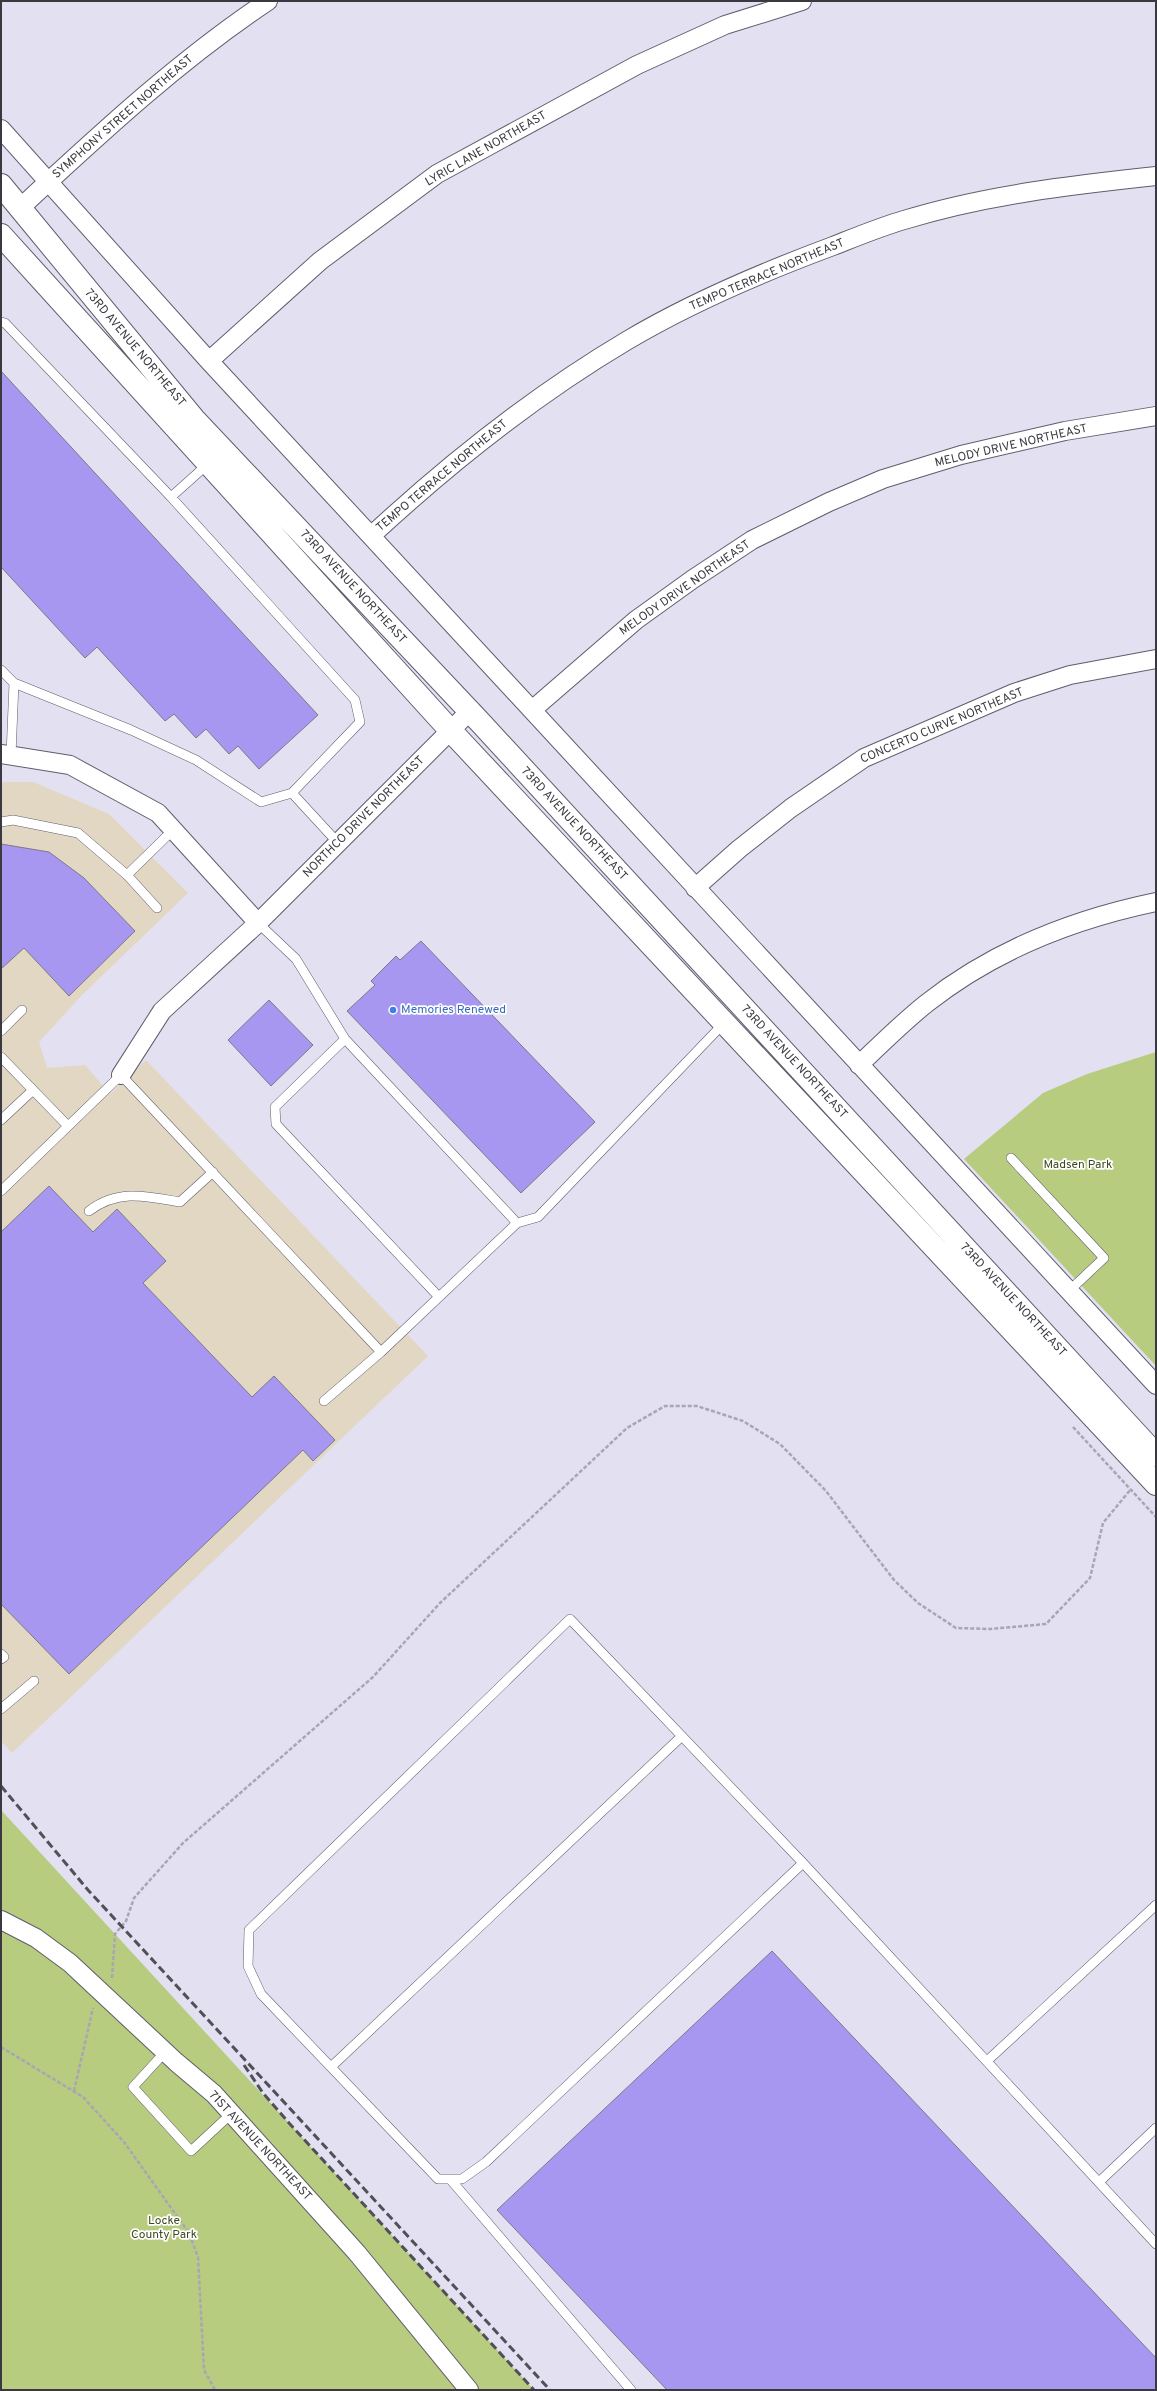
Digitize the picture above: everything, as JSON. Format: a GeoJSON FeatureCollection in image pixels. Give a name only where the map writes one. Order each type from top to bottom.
{"type":"FeatureCollection","features":[{"type":"Feature","properties":{"kind":"street","name":"SYMPHONY STREET NORTHEAST"},"geometry":{"type":"LineString","coordinates":[[1,224],[161,81],[238,21],[268,1]]}},
{"type":"Feature","properties":{"kind":"street","name":"LYRIC LANE NORTHEAST"},"geometry":{"type":"LineString","coordinates":[[209,361],[320,260],[437,174],[637,65],[725,25],[802,1]]}},
{"type":"Feature","properties":{"kind":"street"},"geometry":{"type":"LineString","coordinates":[[1,129],[209,361],[372,535],[695,888],[1156,1385]]}},
{"type":"Feature","properties":{"kind":"street","name":"TEMPO TERRACE NORTHEAST"},"geometry":{"type":"LineString","coordinates":[[372,535],[475,445],[547,392],[629,339],[717,294],[803,257],[903,220],[990,199],[1156,176]]}},
{"type":"Feature","properties":{"kind":"street","name":"73RD AVENUE NORTHEAST"},"geometry":{"type":"LineString","coordinates":[[1,185],[194,419],[216,457],[450,730],[724,1023],[1153,1471]]}},
{"type":"Feature","properties":{"kind":"street","name":"73RD AVENUE NORTHEAST"},"geometry":{"type":"LineString","coordinates":[[1,235],[216,457],[470,711],[1153,1471]]}},
{"type":"Feature","properties":{"kind":"street","name":"MELODY DRIVE NORTHEAST"},"geometry":{"type":"LineString","coordinates":[[532,710],[636,620],[693,579],[752,540],[829,502],[883,479],[961,455],[1065,431],[1156,416]]}},
{"type":"Feature","properties":{"kind":"street","name":"CONCERTO CURVE NORTHEAST"},"geometry":{"type":"LineString","coordinates":[[695,888],[739,849],[791,808],[864,758],[1014,693],[1070,674],[1156,658]]}},
{"type":"Feature","properties":{"kind":"street","name":"NORTHCO DRIVE NORTHEAST"},"geometry":{"type":"LineString","coordinates":[[121,1075],[162,1011],[258,923],[339,844],[470,711]]}},
{"type":"Feature","properties":{"kind":"street"},"geometry":{"type":"LineString","coordinates":[[6,754],[70,765],[158,813],[258,923]]}},
{"type":"Feature","properties":{"kind":"street"},"geometry":{"type":"LineString","coordinates":[[859,1065],[926,1003],[972,972],[1040,936],[1111,911],[1156,902]]}},
{"type":"Feature","properties":{"kind":"street","name":"71ST AVENUE NORTHEAST"},"geometry":{"type":"LineString","coordinates":[[1,1920],[36,1938],[70,1963],[232,2113],[357,2253],[469,2390]]}},
{"type":"Feature","properties":{"kind":"lane"},"geometry":{"type":"LineString","coordinates":[[1,322],[5,323],[171,497],[356,700],[360,722],[292,793],[261,802],[196,760],[131,730],[14,683],[1,670]]}},
{"type":"Feature","properties":{"kind":"lane"},"geometry":{"type":"LineString","coordinates":[[171,497],[216,457]]}},
{"type":"Feature","properties":{"kind":"lane"},"geometry":{"type":"LineString","coordinates":[[6,754],[14,683]]}},
{"type":"Feature","properties":{"kind":"lane"},"geometry":{"type":"LineString","coordinates":[[292,793],[339,844]]}},
{"type":"Feature","properties":{"kind":"lane"},"geometry":{"type":"LineString","coordinates":[[1,822],[13,820],[78,833],[127,875],[157,908]]}},
{"type":"Feature","properties":{"kind":"lane"},"geometry":{"type":"LineString","coordinates":[[127,875],[173,830]]}},
{"type":"Feature","properties":{"kind":"lane"},"geometry":{"type":"LineString","coordinates":[[258,923],[296,959],[345,1039],[517,1223]]}},
{"type":"Feature","properties":{"kind":"lane"},"geometry":{"type":"LineString","coordinates":[[1,1031],[22,1010]]}},
{"type":"Feature","properties":{"kind":"lane"},"geometry":{"type":"LineString","coordinates":[[324,1401],[381,1352],[517,1223],[538,1217],[724,1023]]}},
{"type":"Feature","properties":{"kind":"lane"},"geometry":{"type":"LineString","coordinates":[[345,1039],[275,1107],[276,1124],[439,1297]]}},
{"type":"Feature","properties":{"kind":"lane"},"geometry":{"type":"LineString","coordinates":[[1,1057],[68,1126]]}},
{"type":"Feature","properties":{"kind":"lane"},"geometry":{"type":"LineString","coordinates":[[1,1191],[121,1075],[381,1352]]}},
{"type":"Feature","properties":{"kind":"lane"},"geometry":{"type":"LineString","coordinates":[[1,1120],[33,1090]]}},
{"type":"Feature","properties":{"kind":"lane"},"geometry":{"type":"LineString","coordinates":[[1012,1158],[1104,1258],[1069,1291]]}},
{"type":"Feature","properties":{"kind":"lane"},"geometry":{"type":"LineString","coordinates":[[89,1211],[101,1202],[134,1194],[180,1202],[213,1172]]}},
{"type":"Feature","properties":{"kind":"lane"},"geometry":{"type":"LineString","coordinates":[[803,1863],[486,2162],[462,2178],[438,2180],[261,1994],[248,1966],[249,1930],[570,1620],[803,1863],[1156,2244]]}},
{"type":"Feature","properties":{"kind":"lane"},"geometry":{"type":"LineString","coordinates":[[1,1654],[4,1657],[1,1659]]}},
{"type":"Feature","properties":{"kind":"lane"},"geometry":{"type":"LineString","coordinates":[[1,1709],[34,1681]]}},
{"type":"Feature","properties":{"kind":"lane"},"geometry":{"type":"LineString","coordinates":[[331,2067],[682,1736]]}},
{"type":"Feature","properties":{"kind":"lane"},"geometry":{"type":"LineString","coordinates":[[987,2061],[1156,1905]]}},
{"type":"Feature","properties":{"kind":"lane"},"geometry":{"type":"LineString","coordinates":[[165,2052],[133,2087],[191,2151],[232,2113]]}},
{"type":"Feature","properties":{"kind":"lane"},"geometry":{"type":"LineString","coordinates":[[1099,2182],[1156,2128]]}},
{"type":"Feature","properties":{"kind":"lane"},"geometry":{"type":"LineString","coordinates":[[450,2179],[631,2390]]}},
{"type":"Feature","properties":{"kind":"path"},"geometry":{"type":"LineString","coordinates":[[74,2091],[94,2004],[111,1984],[115,1934],[126,1921],[134,1898],[183,1843],[280,1760],[325,1717],[372,1677],[440,1603],[627,1428],[665,1406],[697,1406],[743,1421],[780,1444],[826,1491],[894,1580],[918,1603],[956,1628],[990,1629],[1046,1624],[1090,1578],[1103,1523],[1130,1489],[1153,1471]]}},
{"type":"Feature","properties":{"kind":"path"},"geometry":{"type":"LineString","coordinates":[[1,2047],[74,2091],[91,2104],[124,2142],[189,2233],[198,2257],[204,2370],[215,2390]]}},
{"type":"Feature","properties":{"kind":"shaded area"},"geometry":{"type":"Polygon","coordinates":[[[1,782],[33,782],[109,814],[188,893],[83,994],[39,1042],[47,1068],[85,1065],[110,1094],[146,1060],[428,1356],[12,1753],[1,1741],[1,782]]]}},
{"type":"Feature","properties":{"kind":"green space","name":"Madsen Park"},"geometry":{"type":"Polygon","coordinates":[[[1156,1052],[1156,1366],[964,1159],[1043,1093],[1087,1074],[1156,1052]]]}},
{"type":"Feature","properties":{"kind":"green space","name":"Locke County Park"},"geometry":{"type":"Polygon","coordinates":[[[1,1810],[534,2390],[1,2390],[1,1810]]]}},
{"type":"Feature","properties":{"kind":"building"},"geometry":{"type":"Polygon","coordinates":[[[1,371],[318,715],[259,769],[238,746],[229,754],[206,729],[196,738],[174,714],[165,721],[97,647],[85,658],[1,567],[1,371]]]}},
{"type":"Feature","properties":{"kind":"building"},"geometry":{"type":"Polygon","coordinates":[[[1,844],[49,852],[84,878],[135,931],[69,996],[24,948],[1,969],[1,844]]]}},
{"type":"Feature","properties":{"kind":"building"},"geometry":{"type":"Polygon","coordinates":[[[421,941],[595,1122],[521,1193],[347,1011],[375,985],[371,981],[396,956],[400,960],[421,941]]]}},
{"type":"Feature","properties":{"kind":"building"},"geometry":{"type":"Polygon","coordinates":[[[269,1000],[313,1045],[271,1086],[228,1040],[269,1000]]]}},
{"type":"Feature","properties":{"kind":"building"},"geometry":{"type":"Polygon","coordinates":[[[49,1186],[93,1232],[117,1209],[166,1261],[143,1283],[252,1397],[274,1376],[335,1440],[313,1461],[303,1450],[69,1674],[1,1604],[1,1232],[49,1186]]]}},
{"type":"Feature","properties":{"kind":"building"},"geometry":{"type":"Polygon","coordinates":[[[772,1951],[1156,2358],[1156,2390],[667,2390],[497,2210],[772,1951]]]}},
{"type":"Feature","properties":{"kind":"railway"},"geometry":{"type":"LineString","coordinates":[[1,1786],[88,1890],[550,2390]]}},
{"type":"Feature","properties":{"kind":"railway"},"geometry":{"type":"LineString","coordinates":[[244,2065],[263,2093],[289,2123],[534,2390]]}},
{"type":"Feature","properties":{"kind":"place","name":"Memories Renewed"},"geometry":{"type":"Point","coordinates":[393,1010]}}]}
